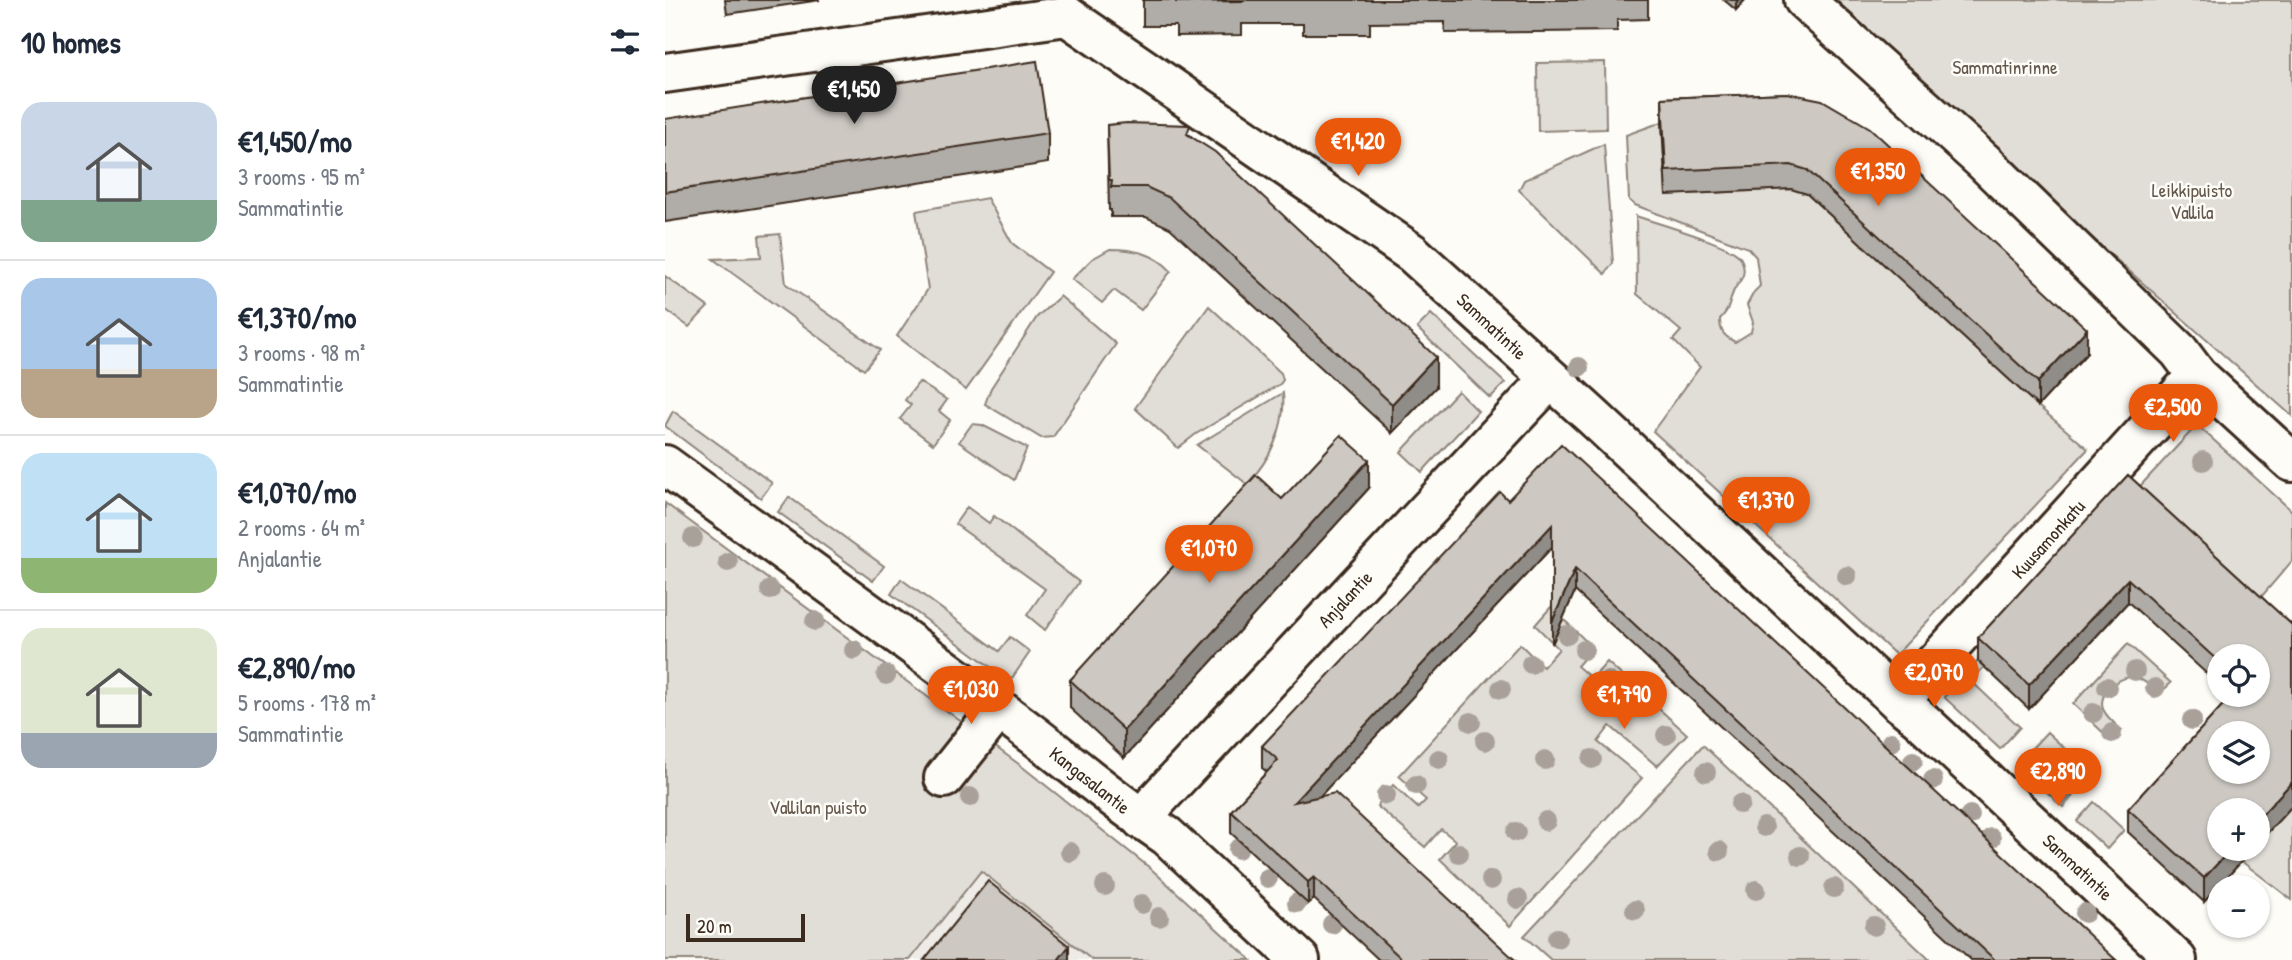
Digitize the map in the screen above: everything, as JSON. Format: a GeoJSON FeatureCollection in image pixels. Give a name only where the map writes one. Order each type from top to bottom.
{"type":"FeatureCollection","features":[{"type":"Feature","properties":{"kind":"street"},"geometry":{"type":"LineString","coordinates":[[1804,0],[1983,161],[2179,351],[2197,375],[2292,462]]}},
{"type":"Feature","properties":{"kind":"street","name":"Sammatintie"},"geometry":{"type":"LineString","coordinates":[[665,73],[1067,16],[1412,253],[1592,415],[2177,960]]}},
{"type":"Feature","properties":{"kind":"street","name":"Kuusamonkatu"},"geometry":{"type":"LineString","coordinates":[[1899,702],[2197,375]]}},
{"type":"Feature","properties":{"kind":"street","name":"Anjalantie"},"geometry":{"type":"LineString","coordinates":[[1142,820],[1550,379]]}},
{"type":"Feature","properties":{"kind":"street","name":"Kangasalantie"},"geometry":{"type":"LineString","coordinates":[[665,465],[1167,836],[1300,960]]}},
{"type":"Feature","properties":{"kind":"street"},"geometry":{"type":"LineString","coordinates":[[944,778],[999,710]]}},
{"type":"Feature","properties":{"kind":"shaded area"},"geometry":{"type":"Polygon","coordinates":[[[981,871],[1092,960],[910,960],[981,871]]]}},
{"type":"Feature","properties":{"kind":"green space"},"geometry":{"type":"Polygon","coordinates":[[[1836,0],[2292,0],[2292,416],[2072,220],[1836,0]]]}},
{"type":"Feature","properties":{"kind":"green space"},"geometry":{"type":"Polygon","coordinates":[[[1605,62],[1606,129],[1538,131],[1537,63],[1605,62]]]}},
{"type":"Feature","properties":{"kind":"green space"},"geometry":{"type":"Polygon","coordinates":[[[1662,122],[1666,195],[1791,189],[1807,194],[2088,449],[1896,655],[1653,431],[1700,367],[1673,340],[1681,331],[1637,294],[1636,216],[1706,239],[1740,257],[1743,276],[1720,319],[1723,333],[1735,342],[1751,332],[1753,322],[1747,305],[1760,286],[1756,257],[1748,248],[1635,205],[1629,200],[1626,135],[1662,122]]]}},
{"type":"Feature","properties":{"kind":"green space"},"geometry":{"type":"Polygon","coordinates":[[[1604,144],[1613,263],[1605,274],[1519,190],[1524,180],[1604,144]]]}},
{"type":"Feature","properties":{"kind":"green space"},"geometry":{"type":"Polygon","coordinates":[[[987,198],[1012,243],[1050,272],[966,390],[897,336],[928,289],[916,211],[987,198]]]}},
{"type":"Feature","properties":{"kind":"green space"},"geometry":{"type":"Polygon","coordinates":[[[780,234],[786,284],[880,350],[864,370],[713,259],[761,257],[759,236],[780,234]]]}},
{"type":"Feature","properties":{"kind":"green space"},"geometry":{"type":"Polygon","coordinates":[[[1110,249],[1143,253],[1158,260],[1171,271],[1141,310],[1114,290],[1102,303],[1072,279],[1092,259],[1110,249]]]}},
{"type":"Feature","properties":{"kind":"green space"},"geometry":{"type":"Polygon","coordinates":[[[665,276],[708,307],[689,327],[665,309],[665,276]]]}},
{"type":"Feature","properties":{"kind":"green space"},"geometry":{"type":"Polygon","coordinates":[[[1060,296],[1116,344],[1053,437],[1041,438],[985,404],[991,388],[1037,317],[1060,296]]]}},
{"type":"Feature","properties":{"kind":"green space"},"geometry":{"type":"Polygon","coordinates":[[[1209,306],[1281,373],[1283,380],[1178,448],[1135,408],[1209,306]]]}},
{"type":"Feature","properties":{"kind":"green space"},"geometry":{"type":"Polygon","coordinates":[[[1431,314],[1505,383],[1490,398],[1417,328],[1431,314]]]}},
{"type":"Feature","properties":{"kind":"green space"},"geometry":{"type":"Polygon","coordinates":[[[919,382],[947,400],[939,411],[950,420],[933,444],[900,419],[911,405],[905,400],[919,382]]]}},
{"type":"Feature","properties":{"kind":"green space"},"geometry":{"type":"Polygon","coordinates":[[[1458,391],[1478,411],[1422,472],[1401,452],[1458,391]]]}},
{"type":"Feature","properties":{"kind":"green space"},"geometry":{"type":"Polygon","coordinates":[[[1283,393],[1282,418],[1275,442],[1263,464],[1247,484],[1197,445],[1283,393]]]}},
{"type":"Feature","properties":{"kind":"green space"},"geometry":{"type":"Polygon","coordinates":[[[673,411],[772,483],[761,498],[665,426],[673,411]]]}},
{"type":"Feature","properties":{"kind":"green space"},"geometry":{"type":"Polygon","coordinates":[[[972,424],[982,425],[1027,448],[1014,480],[959,442],[972,424]]]}},
{"type":"Feature","properties":{"kind":"green space"},"geometry":{"type":"Polygon","coordinates":[[[2197,425],[2292,511],[2292,561],[2250,610],[2128,499],[2197,425]]]}},
{"type":"Feature","properties":{"kind":"green space"},"geometry":{"type":"Polygon","coordinates":[[[789,497],[884,566],[873,581],[778,512],[789,497]]]}},
{"type":"Feature","properties":{"kind":"green space","name":"Vallilan puisto"},"geometry":{"type":"Polygon","coordinates":[[[665,503],[1020,765],[1150,868],[1251,960],[1092,960],[981,871],[910,960],[665,960],[665,503]]]}},
{"type":"Feature","properties":{"kind":"green space"},"geometry":{"type":"Polygon","coordinates":[[[967,507],[989,523],[994,516],[1079,582],[1045,630],[1027,615],[1045,589],[955,524],[967,507]]]}},
{"type":"Feature","properties":{"kind":"green space"},"geometry":{"type":"Polygon","coordinates":[[[901,579],[999,651],[1010,637],[1030,652],[1010,681],[891,594],[901,579]]]}},
{"type":"Feature","properties":{"kind":"green space"},"geometry":{"type":"Polygon","coordinates":[[[1551,607],[1593,648],[1577,666],[1592,679],[1607,662],[1687,734],[1657,766],[1610,726],[1598,742],[1642,778],[1510,926],[1440,859],[1456,841],[1441,829],[1425,847],[1377,806],[1393,785],[1418,808],[1426,800],[1399,776],[1520,644],[1543,667],[1559,649],[1535,625],[1551,607]]]}},
{"type":"Feature","properties":{"kind":"green space"},"geometry":{"type":"Polygon","coordinates":[[[2128,644],[2171,683],[2159,694],[2137,678],[2124,678],[2112,685],[2104,696],[2103,709],[2122,730],[2112,741],[2073,704],[2128,644]]]}},
{"type":"Feature","properties":{"kind":"green space"},"geometry":{"type":"Polygon","coordinates":[[[1978,661],[1984,667],[1971,681],[2020,727],[2000,749],[1944,697],[1978,661]]]}},
{"type":"Feature","properties":{"kind":"green space"},"geometry":{"type":"Polygon","coordinates":[[[2047,732],[2092,774],[2063,807],[2017,764],[2047,732]]]}},
{"type":"Feature","properties":{"kind":"green space"},"geometry":{"type":"Polygon","coordinates":[[[1703,745],[1930,960],[1551,960],[1524,936],[1703,745]]]}},
{"type":"Feature","properties":{"kind":"green space"},"geometry":{"type":"Polygon","coordinates":[[[2094,802],[2124,830],[2107,849],[2077,821],[2094,802]]]}},
{"type":"Feature","properties":{"kind":"green space"},"geometry":{"type":"Polygon","coordinates":[[[2292,806],[2292,900],[2270,883],[2270,875],[2259,875],[2241,861],[2270,861],[2270,830],[2292,806]]]}},
{"type":"Feature","properties":{"kind":"building"},"geometry":{"type":"Polygon","coordinates":[[[1242,0],[1242,1],[1176,2],[1242,0]]]}},
{"type":"Feature","properties":{"kind":"building"},"geometry":{"type":"Polygon","coordinates":[[[1037,61],[1048,133],[665,192],[665,119],[1037,61]]]}},
{"type":"Feature","properties":{"kind":"building"},"geometry":{"type":"Polygon","coordinates":[[[1787,93],[1822,100],[1870,128],[2087,329],[2038,382],[1807,170],[1791,165],[1666,171],[1662,98],[1787,93]]]}},
{"type":"Feature","properties":{"kind":"building"},"geometry":{"type":"Polygon","coordinates":[[[1107,125],[1190,125],[1187,134],[1215,152],[1436,357],[1392,404],[1170,198],[1146,187],[1111,187],[1107,125]]]}},
{"type":"Feature","properties":{"kind":"building"},"geometry":{"type":"Polygon","coordinates":[[[1341,435],[1369,460],[1124,730],[1070,680],[1256,475],[1282,499],[1341,435]]]}},
{"type":"Feature","properties":{"kind":"building"},"geometry":{"type":"Polygon","coordinates":[[[1561,444],[2116,960],[1995,960],[1575,569],[1552,622],[1552,525],[1294,802],[1335,793],[1515,960],[1403,960],[1314,877],[1308,882],[1231,811],[1278,760],[1262,746],[1500,492],[1508,500],[1561,444]]]}},
{"type":"Feature","properties":{"kind":"building"},"geometry":{"type":"Polygon","coordinates":[[[2128,475],[2292,625],[2292,782],[2270,806],[2270,798],[2207,798],[2207,861],[2220,861],[2204,878],[2128,809],[2207,722],[2207,784],[2270,784],[2270,721],[2208,721],[2221,707],[2270,707],[2270,644],[2207,644],[2207,651],[2128,579],[2029,685],[1978,638],[2128,475]]]}},
{"type":"Feature","properties":{"kind":"building"},"geometry":{"type":"Polygon","coordinates":[[[988,881],[1069,946],[1058,960],[924,960],[988,881]]]}},
{"type":"Feature","properties":{"kind":"park label","name":"Sammatinrinne"},"geometry":{"type":"Point","coordinates":[2005,67]}},
{"type":"Feature","properties":{"kind":"park label","name":"Leikkipuisto Vallila"},"geometry":{"type":"Point","coordinates":[2192,201]}}]}
